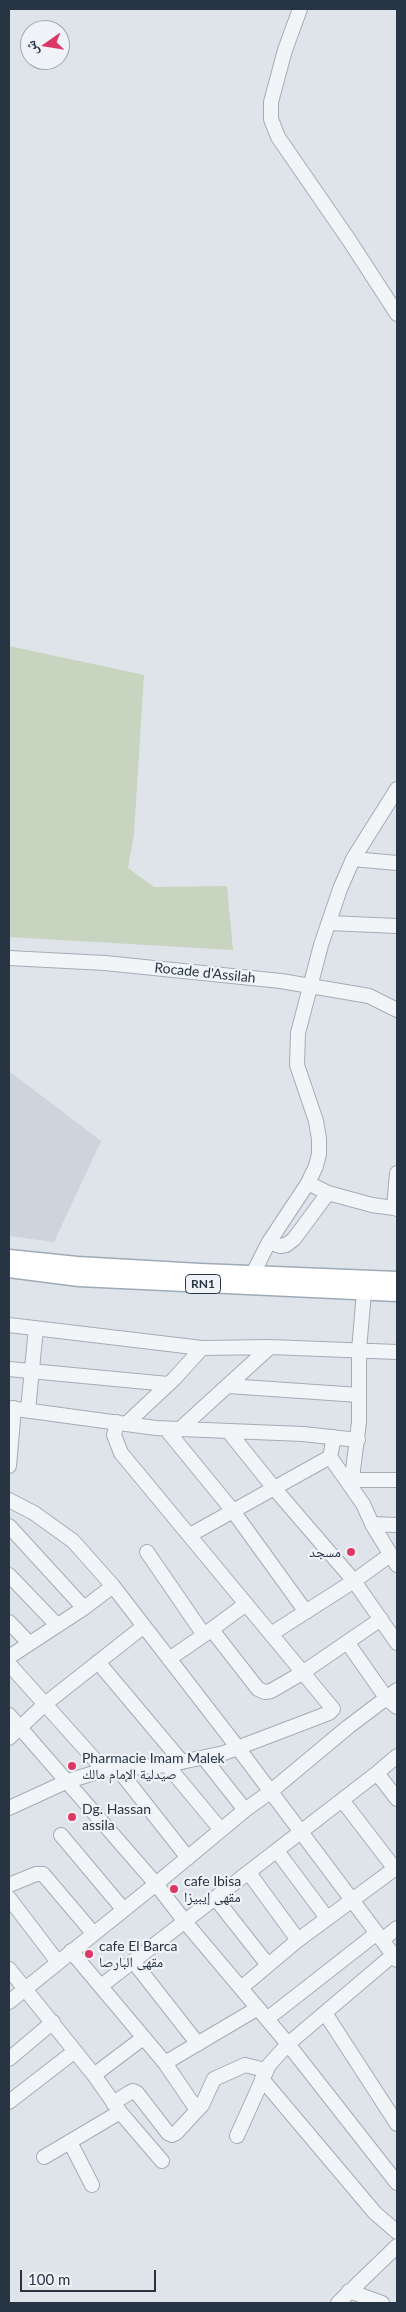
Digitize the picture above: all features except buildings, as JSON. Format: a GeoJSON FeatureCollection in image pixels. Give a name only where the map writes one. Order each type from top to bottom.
{"type":"FeatureCollection","features":[{"type":"Feature","properties":{"kind":"main road","name":"RN1"},"geometry":{"type":"LineString","coordinates":[[9,1258],[364,1292],[397,1293]]}},
{"type":"Feature","properties":{"kind":"main road","name":"RN1"},"geometry":{"type":"LineString","coordinates":[[9,1270],[79,1278],[249,1281],[397,1280]]}},
{"type":"Feature","properties":{"kind":"street"},"geometry":{"type":"LineString","coordinates":[[300,9],[284,50],[271,102],[271,118],[278,137],[287,152],[350,240],[397,314]]}},
{"type":"Feature","properties":{"kind":"street"},"geometry":{"type":"LineString","coordinates":[[249,1281],[269,1242],[308,1183],[319,1154],[320,1139],[316,1121],[297,1065],[296,1048],[329,922],[340,889],[353,859],[396,795]]}},
{"type":"Feature","properties":{"kind":"street"},"geometry":{"type":"LineString","coordinates":[[353,859],[397,863]]}},
{"type":"Feature","properties":{"kind":"street"},"geometry":{"type":"LineString","coordinates":[[329,922],[397,926]]}},
{"type":"Feature","properties":{"kind":"street","name":"Rocade d'Assilah"},"geometry":{"type":"LineString","coordinates":[[9,958],[192,971],[312,985],[369,996],[397,1010]]}},
{"type":"Feature","properties":{"kind":"street"},"geometry":{"type":"LineString","coordinates":[[308,1183],[328,1193],[372,1205],[396,1208],[397,1173]]}},
{"type":"Feature","properties":{"kind":"street"},"geometry":{"type":"LineString","coordinates":[[269,1242],[280,1246],[294,1239],[328,1193]]}},
{"type":"Feature","properties":{"kind":"street"},"geometry":{"type":"LineString","coordinates":[[351,1483],[358,1440],[359,1350],[364,1292]]}},
{"type":"Feature","properties":{"kind":"street"},"geometry":{"type":"LineString","coordinates":[[9,1325],[202,1348],[270,1347],[397,1352]]}},
{"type":"Feature","properties":{"kind":"street"},"geometry":{"type":"LineString","coordinates":[[28,1410],[36,1328]]}},
{"type":"Feature","properties":{"kind":"street"},"geometry":{"type":"LineString","coordinates":[[173,1429],[228,1386],[270,1347]]}},
{"type":"Feature","properties":{"kind":"street"},"geometry":{"type":"LineString","coordinates":[[9,1808],[68,1781],[111,1770],[167,1766],[238,1748],[332,1709],[332,1706],[302,1673],[121,1453],[114,1434],[121,1423],[168,1384],[202,1348]]}},
{"type":"Feature","properties":{"kind":"street"},"geometry":{"type":"LineString","coordinates":[[9,1369],[168,1384]]}},
{"type":"Feature","properties":{"kind":"street"},"geometry":{"type":"LineString","coordinates":[[228,1386],[359,1395]]}},
{"type":"Feature","properties":{"kind":"street"},"geometry":{"type":"LineString","coordinates":[[9,1466],[11,1408],[173,1429],[303,1434],[358,1440]]}},
{"type":"Feature","properties":{"kind":"street"},"geometry":{"type":"LineString","coordinates":[[173,1429],[306,1612]]}},
{"type":"Feature","properties":{"kind":"street"},"geometry":{"type":"LineString","coordinates":[[229,1432],[274,1488],[354,1580],[397,1643]]}},
{"type":"Feature","properties":{"kind":"street"},"geometry":{"type":"LineString","coordinates":[[190,1535],[330,1457],[334,1437]]}},
{"type":"Feature","properties":{"kind":"street"},"geometry":{"type":"LineString","coordinates":[[271,1634],[354,1580],[394,1560],[372,1524],[364,1504],[351,1483],[330,1457]]}},
{"type":"Feature","properties":{"kind":"street"},"geometry":{"type":"LineString","coordinates":[[351,1483],[397,1480]]}},
{"type":"Feature","properties":{"kind":"street"},"geometry":{"type":"LineString","coordinates":[[9,1500],[34,1513],[73,1541],[113,1586],[395,1957],[288,2044],[263,2074],[237,2136]]}},
{"type":"Feature","properties":{"kind":"street"},"geometry":{"type":"LineString","coordinates":[[372,1524],[397,1525]]}},
{"type":"Feature","properties":{"kind":"street"},"geometry":{"type":"LineString","coordinates":[[9,1526],[84,1608]]}},
{"type":"Feature","properties":{"kind":"street"},"geometry":{"type":"LineString","coordinates":[[147,1552],[208,1632],[258,1689],[265,1692],[271,1691],[302,1673],[381,1619]]}},
{"type":"Feature","properties":{"kind":"street"},"geometry":{"type":"LineString","coordinates":[[9,1575],[57,1625]]}},
{"type":"Feature","properties":{"kind":"street"},"geometry":{"type":"LineString","coordinates":[[9,1657],[29,1642],[84,1608],[113,1586]]}},
{"type":"Feature","properties":{"kind":"street"},"geometry":{"type":"LineString","coordinates":[[169,1660],[246,1604]]}},
{"type":"Feature","properties":{"kind":"street"},"geometry":{"type":"LineString","coordinates":[[9,1622],[29,1642]]}},
{"type":"Feature","properties":{"kind":"street"},"geometry":{"type":"LineString","coordinates":[[9,1738],[45,1704],[144,1626]]}},
{"type":"Feature","properties":{"kind":"street"},"geometry":{"type":"LineString","coordinates":[[9,2002],[57,1961],[156,1884],[348,1727],[394,1699],[347,1642]]}},
{"type":"Feature","properties":{"kind":"street"},"geometry":{"type":"LineString","coordinates":[[98,1662],[182,1762]]}},
{"type":"Feature","properties":{"kind":"street"},"geometry":{"type":"LineString","coordinates":[[9,1664],[45,1704],[111,1770],[188,1858]]}},
{"type":"Feature","properties":{"kind":"street"},"geometry":{"type":"LineString","coordinates":[[9,1715],[156,1884],[186,1923],[288,2044],[397,2182]]}},
{"type":"Feature","properties":{"kind":"street"},"geometry":{"type":"LineString","coordinates":[[101,1986],[302,1833],[397,1756]]}},
{"type":"Feature","properties":{"kind":"street"},"geometry":{"type":"LineString","coordinates":[[204,1758],[245,1810]]}},
{"type":"Feature","properties":{"kind":"street"},"geometry":{"type":"LineString","coordinates":[[167,1766],[222,1830]]}},
{"type":"Feature","properties":{"kind":"street"},"geometry":{"type":"LineString","coordinates":[[377,1773],[397,1799]]}},
{"type":"Feature","properties":{"kind":"street"},"geometry":{"type":"LineString","coordinates":[[241,1988],[298,1940],[396,1868],[342,1800]]}},
{"type":"Feature","properties":{"kind":"street"},"geometry":{"type":"LineString","coordinates":[[61,1835],[122,1909]]}},
{"type":"Feature","properties":{"kind":"street"},"geometry":{"type":"LineString","coordinates":[[277,1851],[327,1918]]}},
{"type":"Feature","properties":{"kind":"street"},"geometry":{"type":"LineString","coordinates":[[249,1873],[298,1940]]}},
{"type":"Feature","properties":{"kind":"street"},"geometry":{"type":"LineString","coordinates":[[9,1885],[36,1874],[43,1874],[93,1933]]}},
{"type":"Feature","properties":{"kind":"street"},"geometry":{"type":"LineString","coordinates":[[9,1898],[57,1961]]}},
{"type":"Feature","properties":{"kind":"street"},"geometry":{"type":"LineString","coordinates":[[216,1899],[268,1965]]}},
{"type":"Feature","properties":{"kind":"street"},"geometry":{"type":"LineString","coordinates":[[165,2063],[198,2044],[262,2014],[380,1936],[397,1928]]}},
{"type":"Feature","properties":{"kind":"street"},"geometry":{"type":"LineString","coordinates":[[72,1951],[165,2063],[197,2110]]}},
{"type":"Feature","properties":{"kind":"street"},"geometry":{"type":"LineString","coordinates":[[133,1961],[198,2044]]}},
{"type":"Feature","properties":{"kind":"street"},"geometry":{"type":"LineString","coordinates":[[9,1969],[75,2050],[116,2107],[162,2161]]}},
{"type":"Feature","properties":{"kind":"street"},"geometry":{"type":"LineString","coordinates":[[325,2013],[397,2124]]}},
{"type":"Feature","properties":{"kind":"street"},"geometry":{"type":"LineString","coordinates":[[9,2058],[53,2022]]}},
{"type":"Feature","properties":{"kind":"street"},"geometry":{"type":"LineString","coordinates":[[94,2075],[143,2038]]}},
{"type":"Feature","properties":{"kind":"street"},"geometry":{"type":"LineString","coordinates":[[9,2102],[75,2050]]}},
{"type":"Feature","properties":{"kind":"street"},"geometry":{"type":"LineString","coordinates":[[44,2157],[70,2142],[116,2107],[129,2093],[133,2092],[137,2093],[168,2133],[172,2135],[197,2110],[214,2080],[245,2065],[263,2074],[375,2213],[397,2232]]}},
{"type":"Feature","properties":{"kind":"street"},"geometry":{"type":"LineString","coordinates":[[70,2142],[92,2185]]}},
{"type":"Feature","properties":{"kind":"street"},"geometry":{"type":"LineString","coordinates":[[338,2303],[397,2246]]}},
{"type":"Feature","properties":{"kind":"street"},"geometry":{"type":"LineString","coordinates":[[349,2291],[382,2303]]}},
{"type":"Feature","properties":{"kind":"shaded area"},"geometry":{"type":"Polygon","coordinates":[[[9,1071],[101,1141],[54,1242],[9,1236],[9,1071]]]}},
{"type":"Feature","properties":{"kind":"green space"},"geometry":{"type":"Polygon","coordinates":[[[9,646],[144,675],[134,834],[128,868],[154,887],[227,886],[233,950],[9,937],[9,646]]]}},
{"type":"Feature","properties":{"kind":"place","name":"مسجد"},"geometry":{"type":"Point","coordinates":[351,1552]}},
{"type":"Feature","properties":{"kind":"place","name":"Pharmacie Imam Malek صيدلية الإمام مالك"},"geometry":{"type":"Point","coordinates":[72,1766]}},
{"type":"Feature","properties":{"kind":"place","name":"Dg. Hassan assila"},"geometry":{"type":"Point","coordinates":[72,1817]}},
{"type":"Feature","properties":{"kind":"place","name":"cafe Ibisa مقهى إيبيزا"},"geometry":{"type":"Point","coordinates":[174,1889]}},
{"type":"Feature","properties":{"kind":"place","name":"cafe El Barca مقهى البارصا"},"geometry":{"type":"Point","coordinates":[89,1954]}}]}
